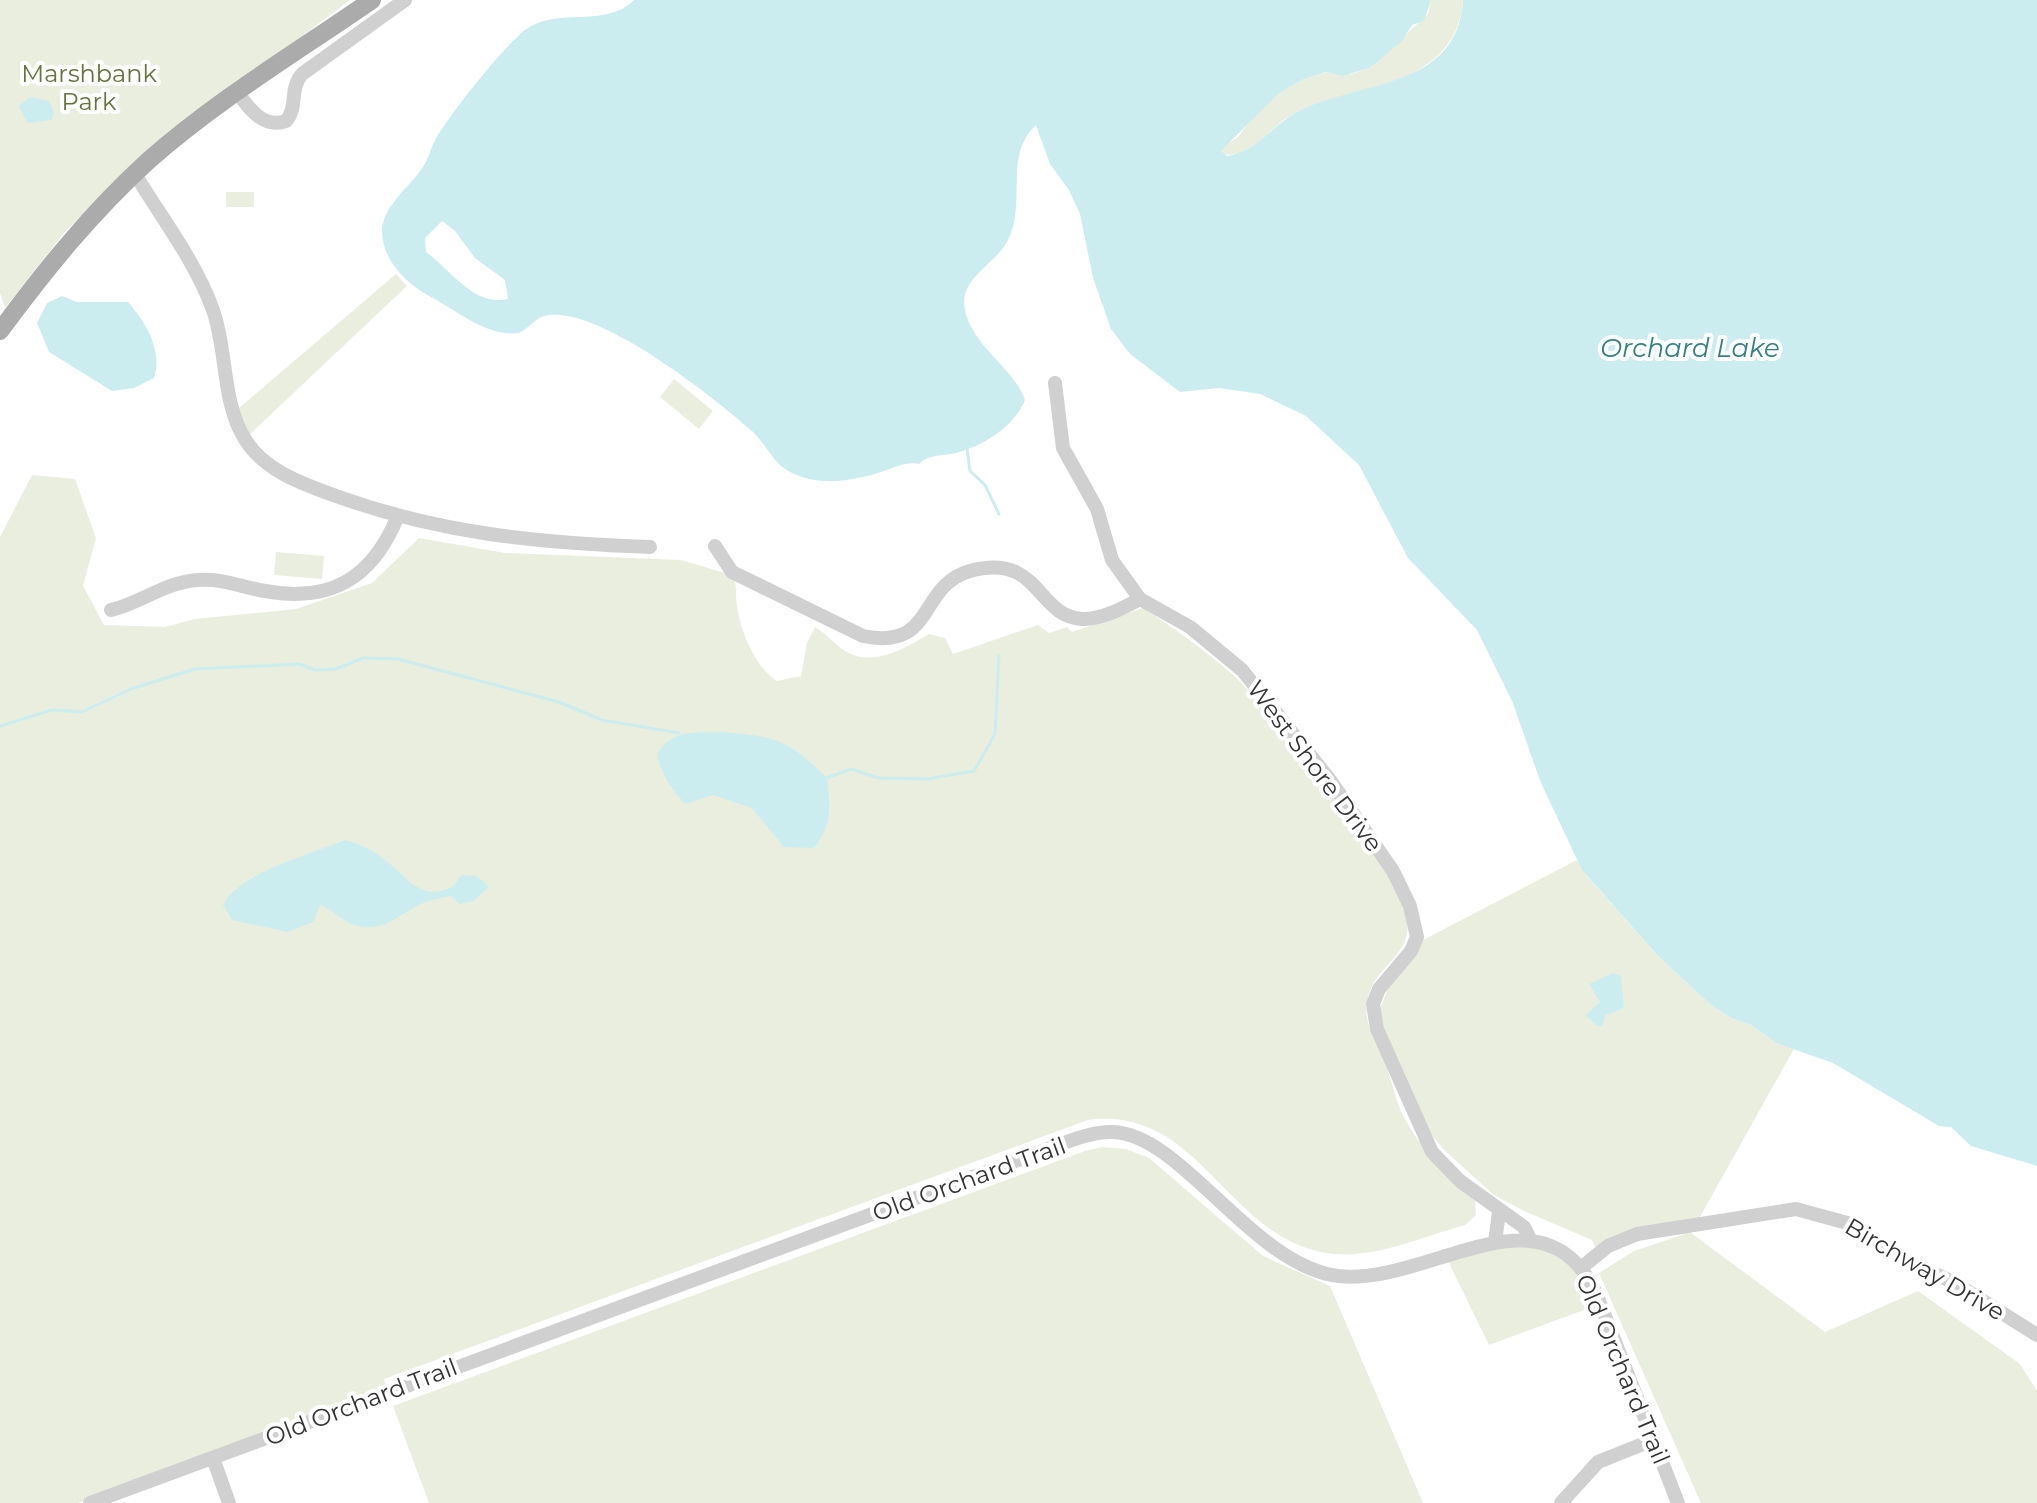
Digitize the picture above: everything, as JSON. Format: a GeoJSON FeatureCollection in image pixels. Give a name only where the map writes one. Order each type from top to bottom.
{"type":"FeatureCollection","features":[{"type":"Feature","properties":{"kind":"main road"},"geometry":{"type":"LineString","coordinates":[[0,331],[76,234],[135,174],[241,91],[372,0]]}},
{"type":"Feature","properties":{"kind":"street"},"geometry":{"type":"LineString","coordinates":[[241,91],[260,118],[274,123],[287,120],[292,112],[295,83],[302,74],[405,0]]}},
{"type":"Feature","properties":{"kind":"street"},"geometry":{"type":"LineString","coordinates":[[135,174],[199,279],[213,310],[232,405],[247,442],[257,455],[290,478],[397,518],[509,539],[650,547]]}},
{"type":"Feature","properties":{"kind":"street","name":"West Shore Drive"},"geometry":{"type":"LineString","coordinates":[[1055,383],[1063,448],[1097,509],[1112,560],[1140,599],[1190,627],[1242,670],[1330,780],[1393,871],[1410,906],[1417,937],[1411,951],[1379,989],[1373,1004],[1377,1029],[1432,1152],[1460,1181],[1499,1212],[1524,1227],[1530,1239]]}},
{"type":"Feature","properties":{"kind":"street"},"geometry":{"type":"LineString","coordinates":[[111,610],[184,581],[216,579],[264,591],[298,595],[338,585],[373,563],[385,546],[397,518]]}},
{"type":"Feature","properties":{"kind":"street"},"geometry":{"type":"LineString","coordinates":[[715,546],[732,572],[863,636],[882,640],[910,633],[948,585],[970,571],[1008,567],[1021,573],[1061,613],[1080,619],[1096,617],[1140,599]]}},
{"type":"Feature","properties":{"kind":"street","name":"Old Orchard Trail"},"geometry":{"type":"LineString","coordinates":[[90,1503],[1032,1155],[1113,1132],[1134,1136],[1158,1147],[1239,1222],[1293,1262],[1327,1274],[1357,1278],[1383,1275],[1495,1242],[1530,1239],[1555,1246],[1581,1268],[1596,1293],[1678,1503]]}},
{"type":"Feature","properties":{"kind":"street","name":"Birchway Drive"},"geometry":{"type":"LineString","coordinates":[[1581,1268],[1609,1246],[1637,1234],[1796,1209],[1851,1224],[1904,1260],[1970,1291],[2037,1335]]}},
{"type":"Feature","properties":{"kind":"street"},"geometry":{"type":"LineString","coordinates":[[1495,1242],[1499,1212]]}},
{"type":"Feature","properties":{"kind":"street"},"geometry":{"type":"LineString","coordinates":[[1561,1503],[1598,1462],[1653,1440]]}},
{"type":"Feature","properties":{"kind":"street"},"geometry":{"type":"LineString","coordinates":[[213,1458],[229,1503]]}},
{"type":"Feature","properties":{"kind":"green space","name":"Marshbank Park"},"geometry":{"type":"Polygon","coordinates":[[[0,0],[350,0],[139,159],[64,233],[5,308],[0,293],[0,0]]]}},
{"type":"Feature","properties":{"kind":"green space"},"geometry":{"type":"Polygon","coordinates":[[[1431,0],[1463,0],[1457,28],[1443,50],[1424,66],[1374,89],[1296,113],[1244,152],[1223,154],[1221,148],[1238,137],[1256,113],[1278,94],[1302,80],[1327,72],[1351,74],[1370,68],[1428,14],[1431,0]]]}},
{"type":"Feature","properties":{"kind":"green space"},"geometry":{"type":"Polygon","coordinates":[[[226,192],[254,192],[254,207],[226,207],[226,192]]]}},
{"type":"Feature","properties":{"kind":"green space"},"geometry":{"type":"Polygon","coordinates":[[[396,274],[407,286],[249,435],[238,409],[396,274]]]}},
{"type":"Feature","properties":{"kind":"green space"},"geometry":{"type":"Polygon","coordinates":[[[674,379],[713,411],[699,429],[660,397],[674,379]]]}},
{"type":"Feature","properties":{"kind":"green space"},"geometry":{"type":"Polygon","coordinates":[[[32,475],[75,479],[96,538],[83,586],[104,625],[165,627],[195,619],[296,609],[372,583],[419,538],[505,553],[681,560],[732,575],[745,637],[763,668],[777,681],[801,676],[807,643],[815,627],[855,656],[888,654],[929,634],[945,638],[953,654],[1038,625],[1049,633],[1067,627],[1072,632],[1143,608],[1210,656],[1251,693],[1331,790],[1381,862],[1398,893],[1408,930],[1401,949],[1370,991],[1366,1010],[1369,1027],[1411,1129],[1436,1161],[1475,1200],[1476,1215],[1465,1225],[1367,1253],[1335,1254],[1298,1245],[1267,1227],[1188,1153],[1160,1133],[1127,1121],[1088,1120],[384,1379],[388,1392],[78,1503],[0,1503],[0,537],[32,475]]]}},
{"type":"Feature","properties":{"kind":"green space"},"geometry":{"type":"Polygon","coordinates":[[[276,552],[324,556],[322,579],[274,575],[276,552]]]}},
{"type":"Feature","properties":{"kind":"green space"},"geometry":{"type":"Polygon","coordinates":[[[1577,860],[1586,875],[1659,957],[1710,1004],[1731,1018],[1751,1025],[1776,1043],[1795,1047],[1691,1233],[1825,1332],[1918,1291],[2020,1364],[2037,1391],[2037,1503],[1701,1503],[1599,1273],[1634,1251],[1685,1234],[1679,1231],[1596,1249],[1592,1240],[1494,1195],[1443,1149],[1423,1124],[1383,1029],[1380,1009],[1391,981],[1423,940],[1577,860]]]}},
{"type":"Feature","properties":{"kind":"green space"},"geometry":{"type":"Polygon","coordinates":[[[1102,1147],[1126,1149],[1149,1158],[1263,1256],[1330,1286],[1423,1503],[429,1503],[393,1406],[1102,1147]]]}},
{"type":"Feature","properties":{"kind":"green space"},"geometry":{"type":"Polygon","coordinates":[[[1516,1241],[1576,1261],[1595,1306],[1489,1345],[1447,1259],[1516,1241]]]}},
{"type":"Feature","properties":{"kind":"water","name":"Orchard Lake"},"geometry":{"type":"Polygon","coordinates":[[[634,0],[1431,0],[1424,21],[1412,25],[1402,41],[1370,68],[1342,76],[1326,72],[1302,80],[1278,94],[1221,151],[1227,156],[1247,149],[1299,111],[1401,78],[1424,67],[1444,51],[1457,29],[1463,0],[2037,0],[2037,1166],[1971,1146],[1951,1127],[1939,1126],[1833,1063],[1776,1043],[1751,1025],[1731,1018],[1710,1004],[1659,957],[1582,870],[1541,783],[1512,701],[1477,630],[1408,558],[1359,465],[1306,416],[1260,394],[1219,388],[1180,392],[1130,354],[1111,329],[1093,278],[1080,214],[1069,190],[1050,164],[1036,125],[1020,150],[1016,211],[1008,240],[972,280],[964,299],[969,323],[976,335],[1013,378],[1025,400],[1013,419],[987,440],[956,453],[927,458],[919,464],[904,464],[847,480],[804,478],[781,466],[752,431],[684,377],[598,326],[572,317],[549,315],[519,333],[495,331],[473,322],[413,286],[398,271],[387,253],[383,243],[383,223],[390,207],[423,167],[436,138],[465,97],[525,30],[552,19],[609,14],[634,0]],[[442,221],[425,238],[426,252],[473,292],[496,300],[508,299],[505,280],[475,258],[455,231],[442,221]]]}},
{"type":"Feature","properties":{"kind":"water"},"geometry":{"type":"Polygon","coordinates":[[[30,97],[49,101],[54,112],[52,120],[27,123],[19,106],[30,97]]]}},
{"type":"Feature","properties":{"kind":"water"},"geometry":{"type":"Polygon","coordinates":[[[62,296],[77,302],[128,302],[151,337],[156,358],[154,378],[134,388],[112,391],[49,352],[37,323],[47,303],[62,296]]]}},
{"type":"Feature","properties":{"kind":"water"},"geometry":{"type":"Polygon","coordinates":[[[722,732],[780,742],[801,755],[827,778],[827,823],[814,848],[784,847],[752,808],[713,795],[685,804],[675,792],[659,762],[657,754],[663,746],[685,734],[722,732]]]}},
{"type":"Feature","properties":{"kind":"water"},"geometry":{"type":"Polygon","coordinates":[[[345,840],[374,852],[410,882],[425,890],[433,892],[453,887],[461,875],[477,876],[489,887],[473,901],[459,904],[451,896],[436,899],[380,926],[362,927],[320,905],[313,922],[288,932],[232,920],[223,905],[243,884],[277,866],[345,840]]]}},
{"type":"Feature","properties":{"kind":"water"},"geometry":{"type":"Polygon","coordinates":[[[1613,973],[1621,976],[1624,1008],[1606,1015],[1602,1026],[1597,1026],[1586,1015],[1600,1002],[1589,984],[1613,973]]]}},
{"type":"Feature","properties":{"kind":"waterway"},"geometry":{"type":"LineString","coordinates":[[967,449],[970,471],[985,485],[999,514]]}},
{"type":"Feature","properties":{"kind":"waterway"},"geometry":{"type":"LineString","coordinates":[[827,778],[851,769],[879,778],[927,779],[974,771],[995,734],[999,656]]}},
{"type":"Feature","properties":{"kind":"waterway"},"geometry":{"type":"LineString","coordinates":[[0,726],[52,710],[82,712],[131,689],[195,669],[299,664],[315,670],[336,669],[363,658],[398,659],[559,702],[602,720],[679,733]]}}]}
